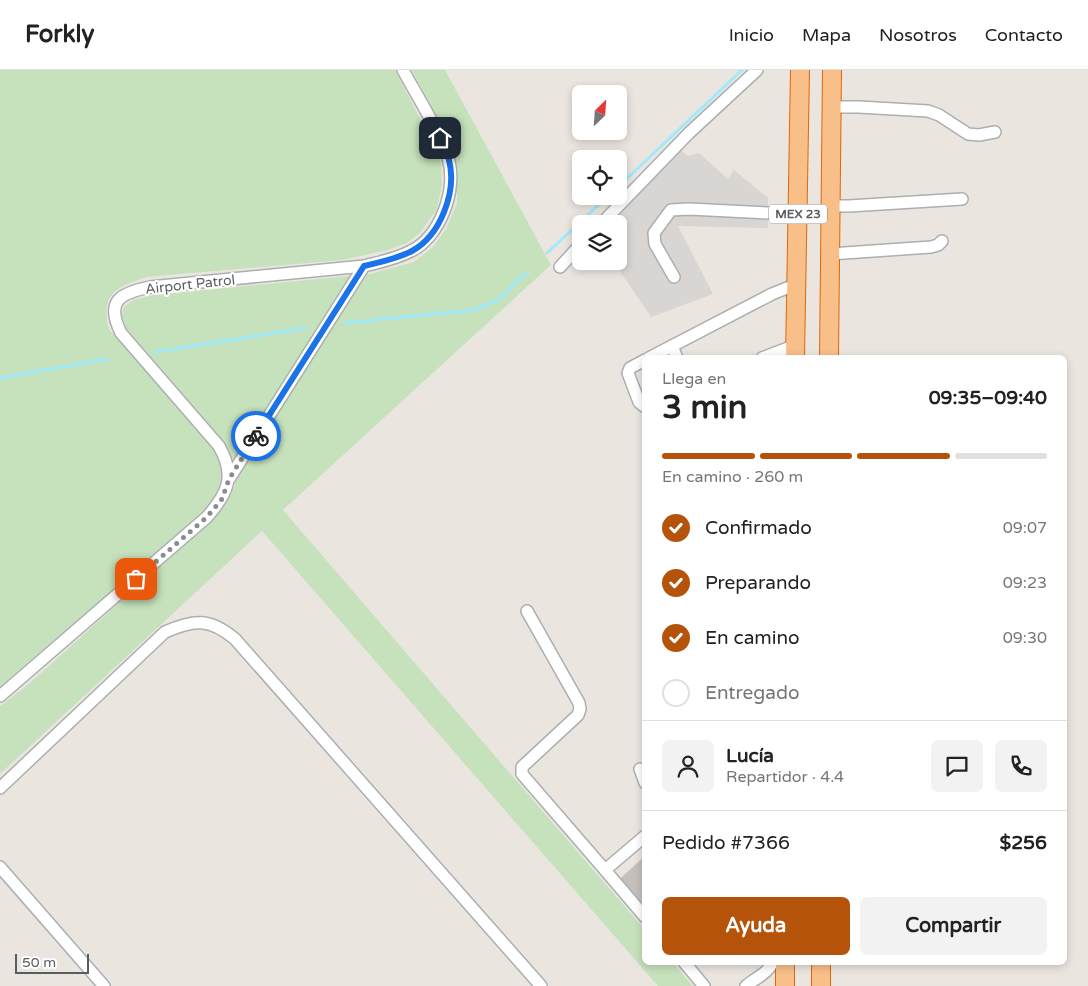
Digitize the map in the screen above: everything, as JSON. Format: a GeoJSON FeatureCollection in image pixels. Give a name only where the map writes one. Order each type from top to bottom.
{"type":"FeatureCollection","features":[{"type":"Feature","properties":{"kind":"highway","name":"MEX 23"},"geometry":{"type":"LineString","coordinates":[[796,351],[800,70]]}},
{"type":"Feature","properties":{"kind":"highway","name":"MEX 23"},"geometry":{"type":"LineString","coordinates":[[829,355],[832,70]]}},
{"type":"Feature","properties":{"kind":"highway"},"geometry":{"type":"LineString","coordinates":[[785,965],[785,986]]}},
{"type":"Feature","properties":{"kind":"highway"},"geometry":{"type":"LineString","coordinates":[[821,965],[821,986]]}},
{"type":"Feature","properties":{"kind":"street","name":"Airport Patrol"},"geometry":{"type":"LineString","coordinates":[[229,479],[228,467],[219,446],[121,333],[114,316],[118,302],[123,295],[133,290],[150,287],[364,266],[393,259],[413,250],[426,240],[444,212],[449,196],[451,178],[449,160],[440,138],[403,70]]}},
{"type":"Feature","properties":{"kind":"street"},"geometry":{"type":"LineString","coordinates":[[610,215],[689,133],[757,70]]}},
{"type":"Feature","properties":{"kind":"street"},"geometry":{"type":"LineString","coordinates":[[833,107],[928,111],[939,115],[968,134],[979,135],[995,132]]}},
{"type":"Feature","properties":{"kind":"street"},"geometry":{"type":"LineString","coordinates":[[831,206],[962,199]]}},
{"type":"Feature","properties":{"kind":"street"},"geometry":{"type":"LineString","coordinates":[[674,277],[655,244],[654,233],[671,210],[688,209],[768,214],[798,212]]}},
{"type":"Feature","properties":{"kind":"street"},"geometry":{"type":"LineString","coordinates":[[830,254],[931,247],[938,245],[942,241]]}},
{"type":"Feature","properties":{"kind":"street"},"geometry":{"type":"LineString","coordinates":[[560,267],[572,254]]}},
{"type":"Feature","properties":{"kind":"street"},"geometry":{"type":"LineString","coordinates":[[0,696],[207,517],[222,499],[229,479],[364,266]]}},
{"type":"Feature","properties":{"kind":"street"},"geometry":{"type":"LineString","coordinates":[[655,355],[772,294],[797,284]]}},
{"type":"Feature","properties":{"kind":"street"},"geometry":{"type":"LineString","coordinates":[[672,346],[676,355]]}},
{"type":"Feature","properties":{"kind":"street"},"geometry":{"type":"LineString","coordinates":[[777,355],[796,351]]}},
{"type":"Feature","properties":{"kind":"street"},"geometry":{"type":"LineString","coordinates":[[642,362],[630,368],[628,373],[639,402],[642,404]]}},
{"type":"Feature","properties":{"kind":"street"},"geometry":{"type":"LineString","coordinates":[[527,612],[579,703],[580,710],[578,715],[522,767],[522,774],[642,913]]}},
{"type":"Feature","properties":{"kind":"street"},"geometry":{"type":"LineString","coordinates":[[0,788],[165,632],[184,623],[207,622],[224,630],[235,640],[541,986]]}},
{"type":"Feature","properties":{"kind":"street"},"geometry":{"type":"LineString","coordinates":[[640,770],[642,775]]}},
{"type":"Feature","properties":{"kind":"street"},"geometry":{"type":"LineString","coordinates":[[605,870],[642,839]]}},
{"type":"Feature","properties":{"kind":"street"},"geometry":{"type":"LineString","coordinates":[[0,867],[104,986]]}},
{"type":"Feature","properties":{"kind":"street"},"geometry":{"type":"LineString","coordinates":[[686,965],[704,986]]}},
{"type":"Feature","properties":{"kind":"street"},"geometry":{"type":"LineString","coordinates":[[746,986],[758,976],[768,971],[771,965]]}},
{"type":"Feature","properties":{"kind":"shaded area"},"geometry":{"type":"Polygon","coordinates":[[[679,149],[688,156],[699,153],[728,179],[734,170],[768,198],[768,228],[678,226],[713,294],[651,317],[619,270],[627,270],[627,215],[616,215],[679,149]]]}},
{"type":"Feature","properties":{"kind":"green space"},"geometry":{"type":"Polygon","coordinates":[[[0,70],[395,70],[432,142],[441,164],[442,184],[437,209],[420,233],[407,243],[388,250],[342,260],[146,277],[126,285],[113,294],[107,307],[109,329],[214,448],[219,457],[222,474],[218,490],[203,513],[0,686],[0,70]]]}},
{"type":"Feature","properties":{"kind":"green space"},"geometry":{"type":"Polygon","coordinates":[[[412,70],[445,70],[551,265],[283,510],[642,927],[642,965],[675,965],[693,986],[658,986],[262,531],[0,774],[0,706],[30,683],[215,516],[227,502],[235,486],[236,471],[233,459],[220,437],[127,329],[122,317],[123,308],[133,300],[153,295],[370,274],[414,262],[433,247],[446,229],[457,203],[457,164],[448,137],[412,70]]]}},
{"type":"Feature","properties":{"kind":"building"},"geometry":{"type":"Polygon","coordinates":[[[642,859],[642,901],[639,903],[619,880],[642,859]]]}},
{"type":"Feature","properties":{"kind":"waterway"},"geometry":{"type":"LineString","coordinates":[[627,178],[742,70]]}},
{"type":"Feature","properties":{"kind":"waterway"},"geometry":{"type":"LineString","coordinates":[[547,253],[598,205]]}},
{"type":"Feature","properties":{"kind":"waterway"},"geometry":{"type":"LineString","coordinates":[[344,323],[474,310],[498,300],[527,272]]}},
{"type":"Feature","properties":{"kind":"waterway"},"geometry":{"type":"LineString","coordinates":[[155,352],[306,328]]}},
{"type":"Feature","properties":{"kind":"waterway"},"geometry":{"type":"LineString","coordinates":[[0,378],[107,359]]}},
{"type":"Feature","properties":{"kind":"way so far"},"geometry":{"type":"LineString","coordinates":[[136,579],[217,506],[222,499],[229,479],[256,436]]}},
{"type":"Feature","properties":{"kind":"route"},"geometry":{"type":"LineString","coordinates":[[256,436],[364,266],[393,259],[413,250],[426,240],[436,227],[444,212],[449,196],[451,178],[449,160],[440,138]]}}]}
